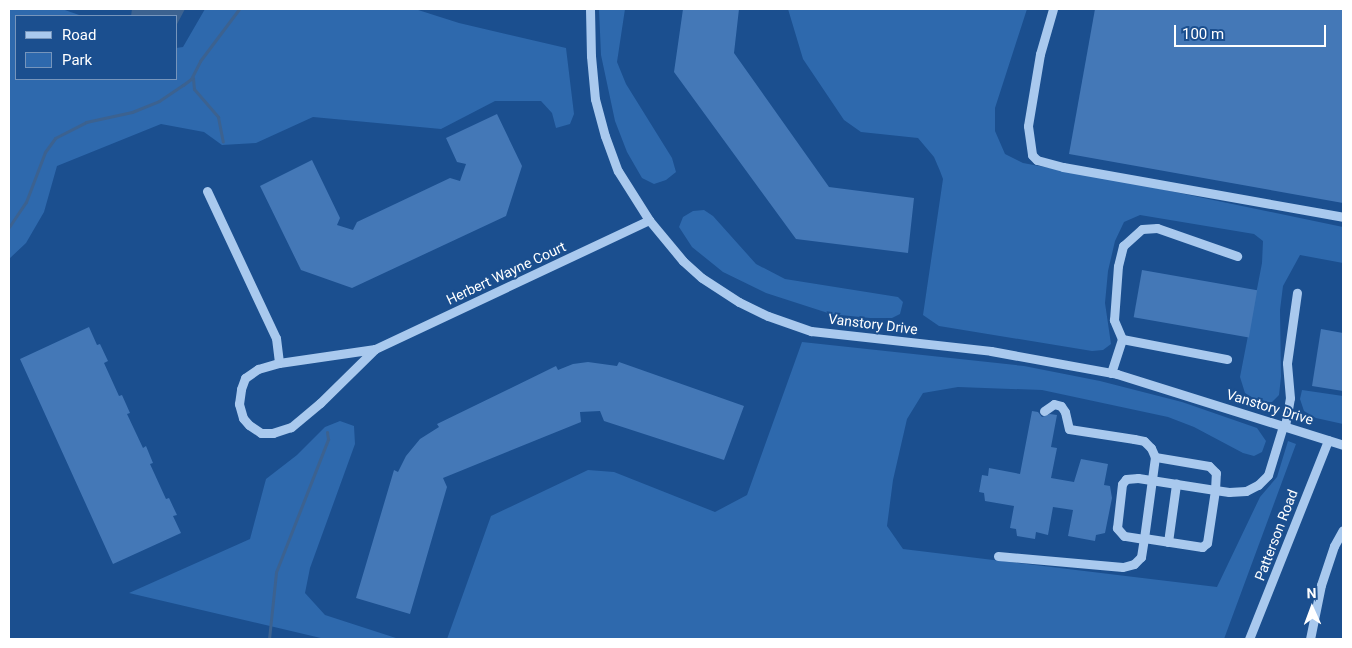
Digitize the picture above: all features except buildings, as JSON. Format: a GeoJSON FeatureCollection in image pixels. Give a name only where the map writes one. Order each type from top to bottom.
{"type":"FeatureCollection","features":[{"type":"Feature","properties":{"kind":"street","name":"Vanstory Drive"},"geometry":{"type":"LineString","coordinates":[[590,9],[593,86],[604,136],[618,171],[632,197],[683,261],[702,278],[739,302],[778,320],[811,331],[991,351],[1111,373],[1343,445]]}},
{"type":"Feature","properties":{"kind":"street"},"geometry":{"type":"LineString","coordinates":[[1053,9],[1040,54],[1028,126],[1032,155],[1037,160],[1063,167],[1343,217]]}},
{"type":"Feature","properties":{"kind":"street"},"geometry":{"type":"LineString","coordinates":[[207,191],[276,338],[279,363]]}},
{"type":"Feature","properties":{"kind":"street","name":"Herbert Wayne Court"},"geometry":{"type":"LineString","coordinates":[[375,349],[649,220]]}},
{"type":"Feature","properties":{"kind":"street"},"geometry":{"type":"LineString","coordinates":[[1111,373],[1122,339],[1114,320],[1118,266],[1124,246],[1142,229],[1156,228],[1237,256]]}},
{"type":"Feature","properties":{"kind":"street"},"geometry":{"type":"LineString","coordinates":[[1155,457],[1209,466],[1216,473],[1215,490],[1207,543],[1202,547],[1124,536],[1120,533],[1116,524],[1122,484],[1126,480],[1138,478],[1152,481],[1176,484],[1215,490],[1229,492],[1246,491],[1258,485],[1268,475],[1284,426],[1290,398],[1287,363],[1297,293]]}},
{"type":"Feature","properties":{"kind":"street"},"geometry":{"type":"LineString","coordinates":[[1122,339],[1227,358]]}},
{"type":"Feature","properties":{"kind":"street"},"geometry":{"type":"LineString","coordinates":[[375,349],[320,403],[291,427],[273,433],[262,433],[249,425],[243,418],[239,396],[245,378],[258,370],[279,363],[375,349]]}},
{"type":"Feature","properties":{"kind":"street"},"geometry":{"type":"LineString","coordinates":[[998,556],[1123,567],[1134,564],[1141,557],[1155,457],[1151,448],[1144,442],[1134,438],[1069,429],[1065,412],[1061,406],[1054,404],[1048,406],[1044,412]]}},
{"type":"Feature","properties":{"kind":"street","name":"Patterson Road"},"geometry":{"type":"LineString","coordinates":[[1249,639],[1328,440]]}},
{"type":"Feature","properties":{"kind":"street"},"geometry":{"type":"LineString","coordinates":[[1168,542],[1176,484]]}},
{"type":"Feature","properties":{"kind":"street"},"geometry":{"type":"LineString","coordinates":[[1310,639],[1321,585],[1334,546],[1343,530]]}},
{"type":"Feature","properties":{"kind":"green space"},"geometry":{"type":"Polygon","coordinates":[[[9,9],[62,9],[79,15],[15,15],[15,80],[178,80],[178,48],[183,47],[205,9],[415,9],[459,23],[566,48],[574,114],[570,124],[556,128],[552,113],[541,101],[495,101],[441,129],[313,117],[256,143],[222,145],[204,132],[161,124],[57,166],[44,212],[26,243],[9,259],[9,9]]]}},
{"type":"Feature","properties":{"kind":"green space"},"geometry":{"type":"Polygon","coordinates":[[[599,9],[625,9],[617,62],[626,84],[672,158],[676,172],[666,180],[654,184],[642,178],[627,152],[615,121],[601,55],[599,9]]]}},
{"type":"Feature","properties":{"kind":"green space"},"geometry":{"type":"Polygon","coordinates":[[[788,9],[1027,9],[995,108],[995,131],[1005,154],[1023,163],[1146,186],[1343,227],[1343,263],[1300,255],[1283,286],[1280,310],[1281,377],[1279,395],[1272,402],[1260,402],[1245,393],[1240,377],[1262,263],[1263,241],[1254,234],[1140,215],[1124,222],[1115,241],[1108,271],[1105,303],[1111,344],[1103,350],[1092,351],[939,326],[923,315],[943,179],[934,157],[918,138],[861,132],[844,120],[803,59],[788,9]]]}},
{"type":"Feature","properties":{"kind":"green space"},"geometry":{"type":"Polygon","coordinates":[[[704,210],[713,216],[756,264],[785,279],[898,297],[903,302],[900,314],[892,318],[870,318],[831,314],[766,293],[723,272],[692,247],[679,227],[683,217],[693,211],[704,210]]]}},
{"type":"Feature","properties":{"kind":"green space"},"geometry":{"type":"Polygon","coordinates":[[[802,342],[1024,366],[1100,381],[1182,402],[1257,428],[1266,441],[1262,452],[1254,456],[1243,453],[1194,427],[1168,417],[1042,390],[958,387],[923,393],[907,419],[893,480],[887,526],[903,549],[1217,587],[1260,497],[1277,477],[1288,441],[1296,444],[1224,639],[447,639],[491,516],[588,470],[614,472],[715,512],[747,495],[802,342]]]}},
{"type":"Feature","properties":{"kind":"green space"},"geometry":{"type":"Polygon","coordinates":[[[1302,390],[1343,396],[1343,424],[1316,418],[1304,411],[1300,399],[1302,390]]]}},
{"type":"Feature","properties":{"kind":"green space"},"geometry":{"type":"Polygon","coordinates":[[[340,421],[354,426],[355,444],[310,568],[305,593],[325,615],[399,639],[325,639],[129,593],[250,539],[266,479],[297,455],[325,427],[340,421]]]}},
{"type":"Feature","properties":{"kind":"shaded area"},"geometry":{"type":"Polygon","coordinates":[[[132,9],[185,9],[178,22],[178,15],[131,15],[132,9]]]}},
{"type":"Feature","properties":{"kind":"waterway"},"geometry":{"type":"LineString","coordinates":[[9,227],[26,202],[45,152],[55,138],[86,122],[132,112],[159,101],[183,85],[191,79],[200,61],[239,9]]}},
{"type":"Feature","properties":{"kind":"waterway"},"geometry":{"type":"LineString","coordinates":[[193,78],[194,89],[218,117],[223,142]]}},
{"type":"Feature","properties":{"kind":"waterway"},"geometry":{"type":"LineString","coordinates":[[269,639],[276,572],[328,439],[327,432]]}}]}
